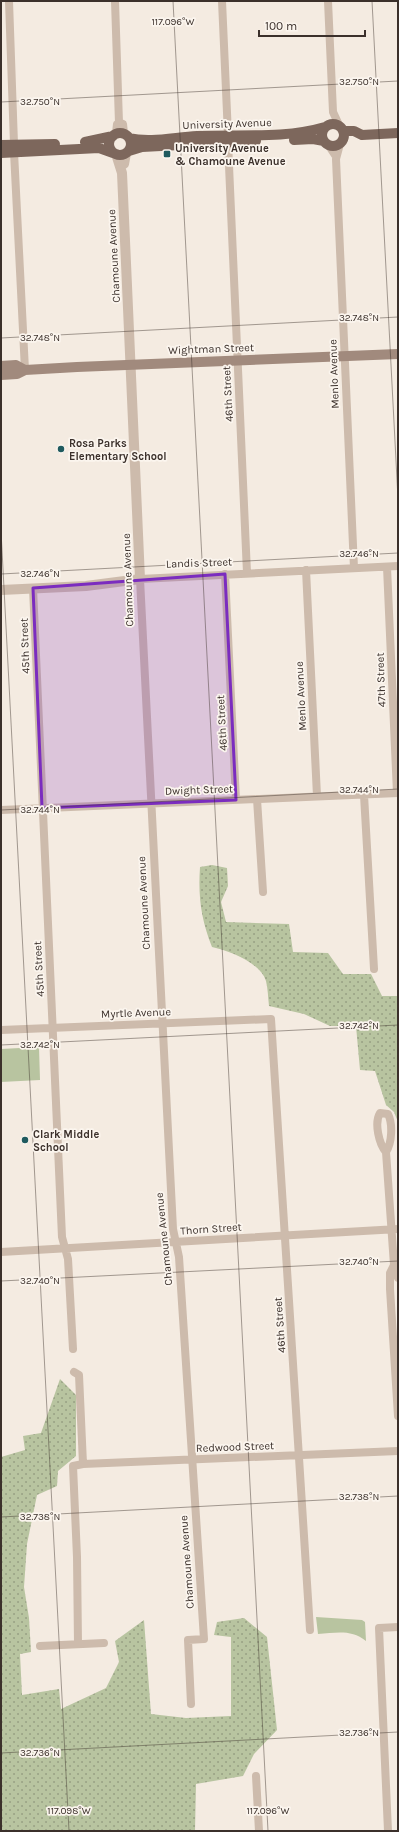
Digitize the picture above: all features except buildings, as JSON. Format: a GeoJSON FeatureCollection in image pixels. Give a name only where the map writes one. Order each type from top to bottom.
{"type":"FeatureCollection","features":[{"type":"Feature","properties":{"kind":"main road","name":"University Avenue"},"geometry":{"type":"LineString","coordinates":[[1,145],[14,148],[99,148],[121,153],[142,147],[297,133],[336,132],[357,139],[362,134],[398,133]]}},
{"type":"Feature","properties":{"kind":"main road","name":"University Avenue"},"geometry":{"type":"LineString","coordinates":[[1,153],[14,148],[93,142],[121,135],[141,141],[312,139],[325,142],[333,146],[336,132]]}},
{"type":"Feature","properties":{"kind":"main road"},"geometry":{"type":"LineString","coordinates":[[325,142],[323,134],[336,132]]}},
{"type":"Feature","properties":{"kind":"main road"},"geometry":{"type":"LineString","coordinates":[[121,135],[132,145],[121,153],[109,143],[121,135]]}},
{"type":"Feature","properties":{"kind":"main road","name":"Wightman Street"},"geometry":{"type":"LineString","coordinates":[[1,374],[17,374],[25,370],[398,354]]}},
{"type":"Feature","properties":{"kind":"main road","name":"Wightman Street"},"geometry":{"type":"LineString","coordinates":[[1,366],[16,365],[25,370]]}},
{"type":"Feature","properties":{"kind":"street"},"geometry":{"type":"LineString","coordinates":[[9,1],[14,148],[25,370]]}},
{"type":"Feature","properties":{"kind":"street"},"geometry":{"type":"LineString","coordinates":[[115,1],[120,123],[117,124],[121,135]]}},
{"type":"Feature","properties":{"kind":"street","name":"46th Street"},"geometry":{"type":"LineString","coordinates":[[222,1],[247,573]]}},
{"type":"Feature","properties":{"kind":"street","name":"Menlo Avenue"},"geometry":{"type":"LineString","coordinates":[[328,1],[333,115],[336,132],[335,155],[354,568]]}},
{"type":"Feature","properties":{"kind":"street"},"geometry":{"type":"LineString","coordinates":[[325,142],[335,155]]}},
{"type":"Feature","properties":{"kind":"street","name":"Chamoune Avenue"},"geometry":{"type":"LineString","coordinates":[[121,153],[124,164],[121,165],[150,804],[173,1229],[176,1243],[204,1639],[188,1640],[190,1704]]}},
{"type":"Feature","properties":{"kind":"street","name":"Landis Street"},"geometry":{"type":"LineString","coordinates":[[1,590],[86,586],[140,579],[398,566]]}},
{"type":"Feature","properties":{"kind":"street","name":"47th Street"},"geometry":{"type":"LineString","coordinates":[[387,567],[397,793]]}},
{"type":"Feature","properties":{"kind":"street","name":"Menlo Avenue"},"geometry":{"type":"LineString","coordinates":[[306,570],[317,796]]}},
{"type":"Feature","properties":{"kind":"street","name":"46th Street"},"geometry":{"type":"LineString","coordinates":[[225,574],[236,800]]}},
{"type":"Feature","properties":{"kind":"street","name":"45th Street"},"geometry":{"type":"LineString","coordinates":[[33,588],[62,1237],[66,1249],[73,1349]]}},
{"type":"Feature","properties":{"kind":"street","name":"Dwight Street"},"geometry":{"type":"LineString","coordinates":[[1,810],[397,793]]}},
{"type":"Feature","properties":{"kind":"street"},"geometry":{"type":"LineString","coordinates":[[364,795],[374,969]]}},
{"type":"Feature","properties":{"kind":"street"},"geometry":{"type":"LineString","coordinates":[[257,799],[263,892]]}},
{"type":"Feature","properties":{"kind":"street","name":"46th Street"},"geometry":{"type":"LineString","coordinates":[[271,1018],[310,1630]]}},
{"type":"Feature","properties":{"kind":"street","name":"Myrtle Avenue"},"geometry":{"type":"LineString","coordinates":[[1,1030],[271,1018]]}},
{"type":"Feature","properties":{"kind":"street"},"geometry":{"type":"LineString","coordinates":[[386,1152],[395,1229],[394,1265],[398,1278]]}},
{"type":"Feature","properties":{"kind":"street","name":"Thorn Street"},"geometry":{"type":"LineString","coordinates":[[1,1252],[176,1243],[395,1229]]}},
{"type":"Feature","properties":{"kind":"street"},"geometry":{"type":"LineString","coordinates":[[394,1265],[390,1273],[390,1289],[398,1416]]}},
{"type":"Feature","properties":{"kind":"street"},"geometry":{"type":"LineString","coordinates":[[74,1372],[79,1375],[83,1464]]}},
{"type":"Feature","properties":{"kind":"street","name":"Redwood Street"},"geometry":{"type":"LineString","coordinates":[[78,1644],[77,1557],[73,1466],[83,1464],[398,1451]]}},
{"type":"Feature","properties":{"kind":"street"},"geometry":{"type":"LineString","coordinates":[[388,1831],[379,1628],[398,1627]]}},
{"type":"Feature","properties":{"kind":"street"},"geometry":{"type":"LineString","coordinates":[[40,1646],[104,1643]]}},
{"type":"Feature","properties":{"kind":"street"},"geometry":{"type":"LineString","coordinates":[[256,1776],[259,1831]]}},
{"type":"Feature","properties":{"kind":"highlighted area"},"geometry":{"type":"Polygon","coordinates":[[[225,574],[236,800],[42,808],[33,588],[225,574]]]}},
{"type":"Feature","properties":{"kind":"green space"},"geometry":{"type":"Polygon","coordinates":[[[212,865],[227,868],[228,886],[221,902],[226,922],[289,924],[293,952],[328,953],[343,974],[371,974],[382,996],[398,996],[398,1122],[394,1112],[386,1105],[375,1071],[360,1070],[356,1026],[330,1026],[304,1014],[269,1006],[268,990],[263,974],[243,958],[227,951],[212,947],[205,927],[199,888],[200,867],[212,865]]]}},
{"type":"Feature","properties":{"kind":"green space"},"geometry":{"type":"Polygon","coordinates":[[[39,1047],[40,1080],[1,1082],[1,1049],[39,1047]]]}},
{"type":"Feature","properties":{"kind":"green space"},"geometry":{"type":"Polygon","coordinates":[[[60,1379],[76,1395],[76,1456],[58,1471],[57,1486],[37,1495],[27,1544],[24,1587],[29,1618],[31,1652],[20,1654],[22,1695],[59,1689],[61,1709],[106,1688],[119,1662],[115,1641],[144,1620],[151,1714],[186,1718],[231,1716],[231,1637],[214,1635],[217,1622],[244,1618],[267,1637],[277,1730],[254,1754],[243,1776],[196,1784],[195,1831],[1,1831],[1,1457],[25,1450],[23,1436],[41,1433],[60,1379]]]}},
{"type":"Feature","properties":{"kind":"green space"},"geometry":{"type":"Polygon","coordinates":[[[316,1617],[362,1620],[365,1622],[366,1641],[349,1633],[318,1634],[316,1617]]]}},
{"type":"Feature","properties":{"kind":"place","name":"University Avenue & Chamoune Avenue"},"geometry":{"type":"Point","coordinates":[167,154]}},
{"type":"Feature","properties":{"kind":"place","name":"Rosa Parks Elementary School"},"geometry":{"type":"Point","coordinates":[61,449]}},
{"type":"Feature","properties":{"kind":"place","name":"Clark Middle School"},"geometry":{"type":"Point","coordinates":[25,1140]}}]}
